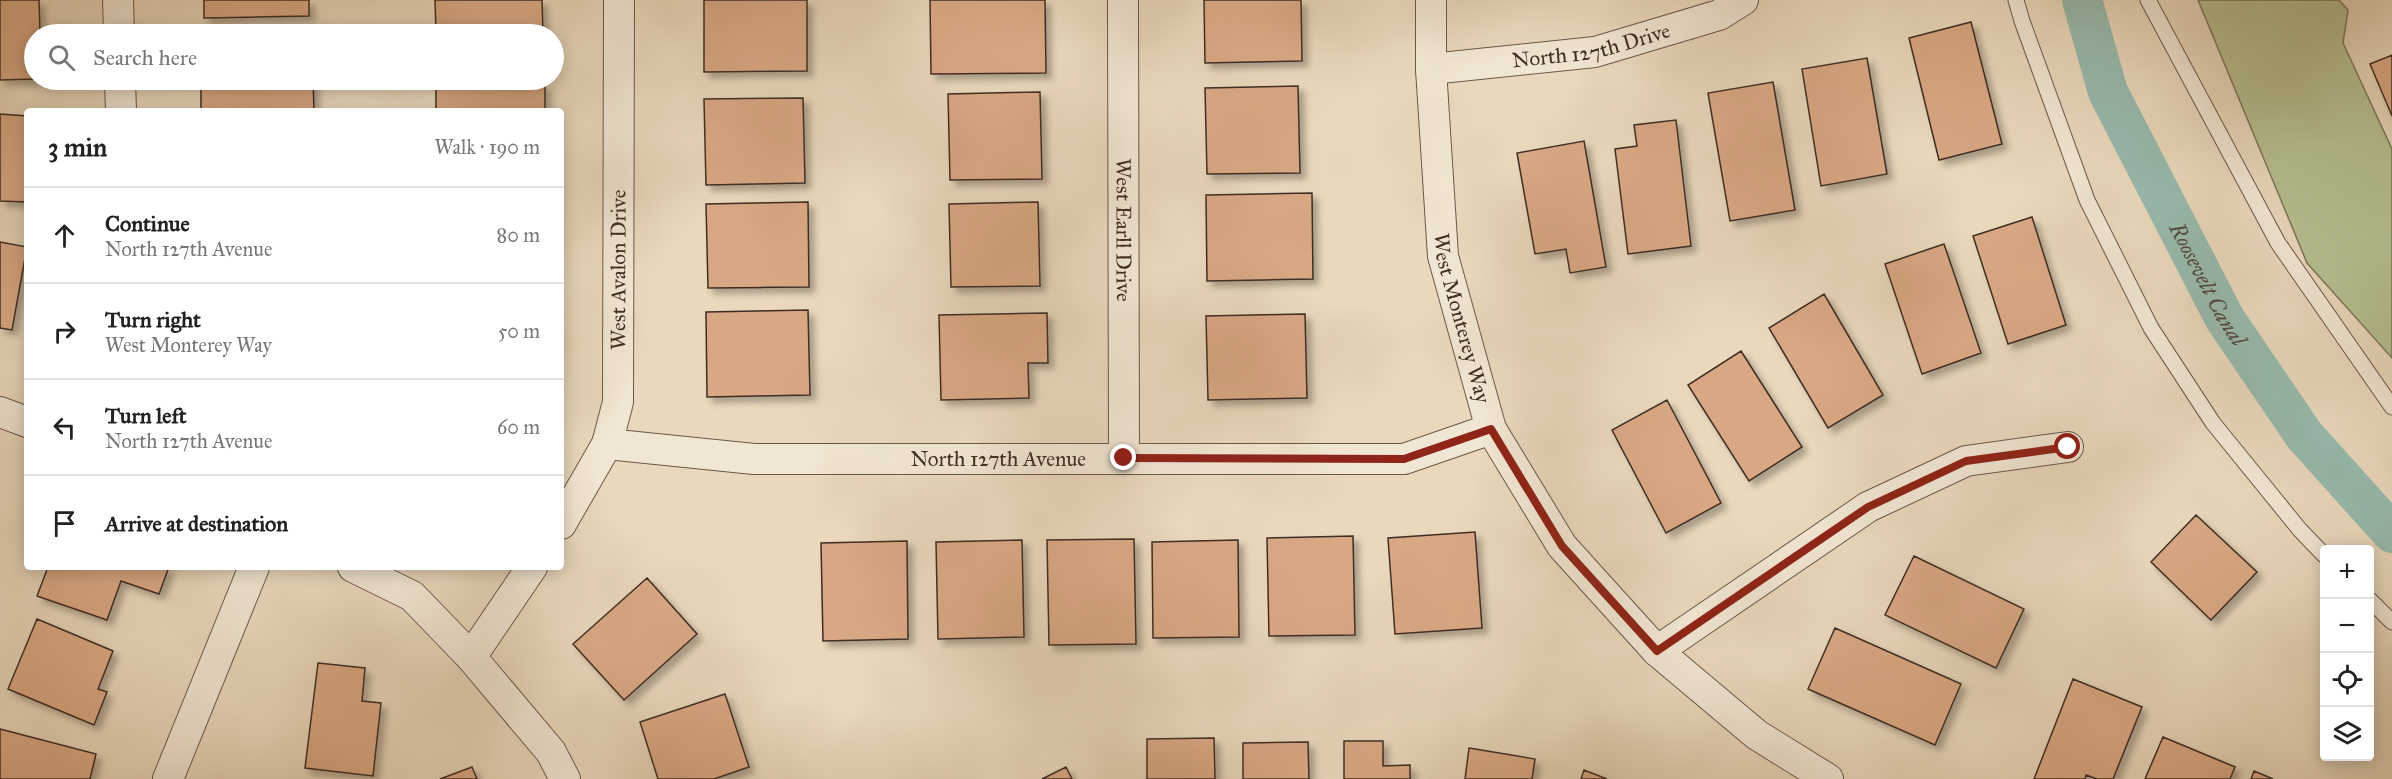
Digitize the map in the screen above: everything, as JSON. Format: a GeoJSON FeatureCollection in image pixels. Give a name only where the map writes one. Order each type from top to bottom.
{"type":"FeatureCollection","features":[{"type":"Feature","properties":{"kind":"street"},"geometry":{"type":"LineString","coordinates":[[118,0],[119,24]]}},
{"type":"Feature","properties":{"kind":"street","name":"West Avalon Drive"},"geometry":{"type":"LineString","coordinates":[[564,519],[607,444],[618,402],[619,0]]}},
{"type":"Feature","properties":{"kind":"street","name":"West Earll Drive"},"geometry":{"type":"LineString","coordinates":[[1123,0],[1124,458]]}},
{"type":"Feature","properties":{"kind":"street","name":"West Monterey Way"},"geometry":{"type":"LineString","coordinates":[[1431,0],[1431,69],[1443,256],[1491,429],[1562,546],[1657,651],[1757,735],[1828,779]]}},
{"type":"Feature","properties":{"kind":"street","name":"North 127th Drive"},"geometry":{"type":"LineString","coordinates":[[1431,69],[1595,52],[1719,15],[1743,0]]}},
{"type":"Feature","properties":{"kind":"street"},"geometry":{"type":"LineString","coordinates":[[120,90],[121,108]]}},
{"type":"Feature","properties":{"kind":"street"},"geometry":{"type":"LineString","coordinates":[[0,412],[24,421]]}},
{"type":"Feature","properties":{"kind":"street","name":"North 127th Avenue"},"geometry":{"type":"LineString","coordinates":[[607,444],[754,459],[1404,459],[1491,429]]}},
{"type":"Feature","properties":{"kind":"street"},"geometry":{"type":"LineString","coordinates":[[1657,651],[1868,507],[1966,461],[2068,447]]}},
{"type":"Feature","properties":{"kind":"street"},"geometry":{"type":"LineString","coordinates":[[168,779],[253,570]]}},
{"type":"Feature","properties":{"kind":"street"},"geometry":{"type":"LineString","coordinates":[[359,570],[412,596],[471,657],[551,752],[565,779]]}},
{"type":"Feature","properties":{"kind":"street"},"geometry":{"type":"LineString","coordinates":[[471,657],[530,570]]}},
{"type":"Feature","properties":{"kind":"lane"},"geometry":{"type":"LineString","coordinates":[[2016,0],[2087,200],[2151,328],[2213,423],[2300,530],[2320,550]]}},
{"type":"Feature","properties":{"kind":"lane"},"geometry":{"type":"LineString","coordinates":[[2148,0],[2278,243],[2392,407]]}},
{"type":"Feature","properties":{"kind":"lane"},"geometry":{"type":"LineString","coordinates":[[2374,604],[2392,622]]}},
{"type":"Feature","properties":{"kind":"green space"},"geometry":{"type":"Polygon","coordinates":[[[2198,0],[2339,0],[2348,10],[2343,43],[2392,149],[2392,358],[2307,263],[2198,0]]]}},
{"type":"Feature","properties":{"kind":"building"},"geometry":{"type":"Polygon","coordinates":[[[0,0],[39,0],[40,24],[24,24],[24,79],[0,80],[0,0]]]}},
{"type":"Feature","properties":{"kind":"building"},"geometry":{"type":"Polygon","coordinates":[[[204,0],[309,0],[309,16],[204,18],[204,0]]]}},
{"type":"Feature","properties":{"kind":"building"},"geometry":{"type":"Polygon","coordinates":[[[435,0],[542,0],[543,24],[436,24],[435,0]]]}},
{"type":"Feature","properties":{"kind":"building"},"geometry":{"type":"Polygon","coordinates":[[[704,0],[807,0],[807,71],[704,72],[704,0]]]}},
{"type":"Feature","properties":{"kind":"building"},"geometry":{"type":"Polygon","coordinates":[[[930,0],[1045,0],[1046,73],[931,74],[930,0]]]}},
{"type":"Feature","properties":{"kind":"building"},"geometry":{"type":"Polygon","coordinates":[[[1204,0],[1301,0],[1302,61],[1205,63],[1204,0]]]}},
{"type":"Feature","properties":{"kind":"building"},"geometry":{"type":"Polygon","coordinates":[[[1971,22],[2002,144],[1939,160],[1909,38],[1971,22]]]}},
{"type":"Feature","properties":{"kind":"building"},"geometry":{"type":"Polygon","coordinates":[[[2392,55],[2392,116],[2370,64],[2392,55]]]}},
{"type":"Feature","properties":{"kind":"building"},"geometry":{"type":"Polygon","coordinates":[[[1867,58],[1887,174],[1821,186],[1802,69],[1867,58]]]}},
{"type":"Feature","properties":{"kind":"building"},"geometry":{"type":"Polygon","coordinates":[[[1773,82],[1795,210],[1730,221],[1708,93],[1773,82]]]}},
{"type":"Feature","properties":{"kind":"building"},"geometry":{"type":"Polygon","coordinates":[[[1298,86],[1300,173],[1207,174],[1205,88],[1298,86]]]}},
{"type":"Feature","properties":{"kind":"building"},"geometry":{"type":"Polygon","coordinates":[[[201,90],[313,90],[314,108],[201,108],[201,90]]]}},
{"type":"Feature","properties":{"kind":"building"},"geometry":{"type":"Polygon","coordinates":[[[436,90],[545,90],[545,108],[436,108],[436,90]]]}},
{"type":"Feature","properties":{"kind":"building"},"geometry":{"type":"Polygon","coordinates":[[[1040,92],[1042,179],[950,180],[948,94],[1040,92]]]}},
{"type":"Feature","properties":{"kind":"building"},"geometry":{"type":"Polygon","coordinates":[[[803,98],[805,183],[706,185],[704,99],[803,98]]]}},
{"type":"Feature","properties":{"kind":"building"},"geometry":{"type":"Polygon","coordinates":[[[0,114],[24,116],[24,202],[0,201],[0,114]]]}},
{"type":"Feature","properties":{"kind":"building"},"geometry":{"type":"Polygon","coordinates":[[[1676,120],[1691,246],[1628,254],[1615,149],[1637,146],[1634,125],[1676,120]]]}},
{"type":"Feature","properties":{"kind":"building"},"geometry":{"type":"Polygon","coordinates":[[[1584,141],[1606,267],[1570,273],[1566,249],[1535,254],[1517,153],[1584,141]]]}},
{"type":"Feature","properties":{"kind":"building"},"geometry":{"type":"Polygon","coordinates":[[[1312,193],[1313,279],[1207,281],[1206,195],[1312,193]]]}},
{"type":"Feature","properties":{"kind":"building"},"geometry":{"type":"Polygon","coordinates":[[[808,202],[809,287],[708,288],[706,204],[808,202]]]}},
{"type":"Feature","properties":{"kind":"building"},"geometry":{"type":"Polygon","coordinates":[[[1038,202],[1040,286],[951,287],[949,204],[1038,202]]]}},
{"type":"Feature","properties":{"kind":"building"},"geometry":{"type":"Polygon","coordinates":[[[2032,217],[2066,325],[2008,344],[1973,236],[2032,217]]]}},
{"type":"Feature","properties":{"kind":"building"},"geometry":{"type":"Polygon","coordinates":[[[0,242],[24,246],[24,264],[12,330],[0,328],[0,242]]]}},
{"type":"Feature","properties":{"kind":"building"},"geometry":{"type":"Polygon","coordinates":[[[1944,244],[1981,353],[1922,374],[1885,264],[1944,244]]]}},
{"type":"Feature","properties":{"kind":"building"},"geometry":{"type":"Polygon","coordinates":[[[1824,294],[1883,395],[1828,428],[1769,328],[1824,294]]]}},
{"type":"Feature","properties":{"kind":"building"},"geometry":{"type":"Polygon","coordinates":[[[808,310],[810,395],[707,397],[706,312],[808,310]]]}},
{"type":"Feature","properties":{"kind":"building"},"geometry":{"type":"Polygon","coordinates":[[[1047,313],[1048,363],[1028,363],[1029,398],[941,400],[939,315],[1047,313]]]}},
{"type":"Feature","properties":{"kind":"building"},"geometry":{"type":"Polygon","coordinates":[[[1305,314],[1307,398],[1208,400],[1206,316],[1305,314]]]}},
{"type":"Feature","properties":{"kind":"building"},"geometry":{"type":"Polygon","coordinates":[[[1741,351],[1802,447],[1749,481],[1688,385],[1741,351]]]}},
{"type":"Feature","properties":{"kind":"building"},"geometry":{"type":"Polygon","coordinates":[[[1667,400],[1721,503],[1666,533],[1612,430],[1667,400]]]}},
{"type":"Feature","properties":{"kind":"building"},"geometry":{"type":"Polygon","coordinates":[[[2196,515],[2257,572],[2211,620],[2151,562],[2196,515]]]}},
{"type":"Feature","properties":{"kind":"building"},"geometry":{"type":"Polygon","coordinates":[[[1475,532],[1482,628],[1395,634],[1388,538],[1475,532]]]}},
{"type":"Feature","properties":{"kind":"building"},"geometry":{"type":"Polygon","coordinates":[[[1353,536],[1355,635],[1269,636],[1267,538],[1353,536]]]}},
{"type":"Feature","properties":{"kind":"building"},"geometry":{"type":"Polygon","coordinates":[[[1134,539],[1136,644],[1049,645],[1047,540],[1134,539]]]}},
{"type":"Feature","properties":{"kind":"building"},"geometry":{"type":"Polygon","coordinates":[[[1022,540],[1024,637],[938,639],[936,542],[1022,540]]]}},
{"type":"Feature","properties":{"kind":"building"},"geometry":{"type":"Polygon","coordinates":[[[1238,540],[1239,637],[1153,638],[1152,542],[1238,540]]]}},
{"type":"Feature","properties":{"kind":"building"},"geometry":{"type":"Polygon","coordinates":[[[907,541],[908,639],[823,641],[821,543],[907,541]]]}},
{"type":"Feature","properties":{"kind":"building"},"geometry":{"type":"Polygon","coordinates":[[[1914,556],[2024,609],[1996,668],[1885,615],[1914,556]]]}},
{"type":"Feature","properties":{"kind":"building"},"geometry":{"type":"Polygon","coordinates":[[[47,570],[168,570],[159,594],[121,581],[107,620],[37,596],[47,570]]]}},
{"type":"Feature","properties":{"kind":"building"},"geometry":{"type":"Polygon","coordinates":[[[647,578],[697,634],[624,700],[573,644],[647,578]]]}},
{"type":"Feature","properties":{"kind":"building"},"geometry":{"type":"Polygon","coordinates":[[[37,619],[113,651],[98,689],[107,692],[94,725],[8,689],[37,619]]]}},
{"type":"Feature","properties":{"kind":"building"},"geometry":{"type":"Polygon","coordinates":[[[1835,628],[1961,684],[1935,745],[1808,689],[1835,628]]]}},
{"type":"Feature","properties":{"kind":"building"},"geometry":{"type":"Polygon","coordinates":[[[318,663],[365,668],[362,701],[381,703],[373,776],[305,768],[318,663]]]}},
{"type":"Feature","properties":{"kind":"building"},"geometry":{"type":"Polygon","coordinates":[[[2073,679],[2142,707],[2113,779],[2097,779],[2086,775],[2085,779],[2034,779],[2073,679]]]}},
{"type":"Feature","properties":{"kind":"building"},"geometry":{"type":"Polygon","coordinates":[[[725,694],[749,767],[714,779],[658,779],[640,722],[725,694]]]}},
{"type":"Feature","properties":{"kind":"building"},"geometry":{"type":"Polygon","coordinates":[[[0,729],[96,754],[90,779],[0,779],[0,729]]]}},
{"type":"Feature","properties":{"kind":"building"},"geometry":{"type":"Polygon","coordinates":[[[2163,737],[2235,767],[2230,779],[2145,779],[2163,737]]]}},
{"type":"Feature","properties":{"kind":"building"},"geometry":{"type":"Polygon","coordinates":[[[1214,738],[1215,779],[1147,779],[1147,739],[1214,738]]]}},
{"type":"Feature","properties":{"kind":"building"},"geometry":{"type":"Polygon","coordinates":[[[1344,741],[1383,741],[1383,766],[1410,765],[1410,779],[1344,779],[1344,741]]]}},
{"type":"Feature","properties":{"kind":"building"},"geometry":{"type":"Polygon","coordinates":[[[1308,742],[1309,779],[1243,779],[1243,743],[1308,742]]]}},
{"type":"Feature","properties":{"kind":"building"},"geometry":{"type":"Polygon","coordinates":[[[1469,748],[1535,759],[1532,779],[1465,779],[1469,748]]]}},
{"type":"Feature","properties":{"kind":"building"},"geometry":{"type":"Polygon","coordinates":[[[472,767],[477,779],[440,779],[472,767]]]}},
{"type":"Feature","properties":{"kind":"building"},"geometry":{"type":"Polygon","coordinates":[[[1066,767],[1072,779],[1042,779],[1066,767]]]}},
{"type":"Feature","properties":{"kind":"building"},"geometry":{"type":"Polygon","coordinates":[[[1584,770],[1607,779],[1581,779],[1584,770]]]}},
{"type":"Feature","properties":{"kind":"building"},"geometry":{"type":"Polygon","coordinates":[[[2254,771],[2273,779],[2251,779],[2254,771]]]}},
{"type":"Feature","properties":{"kind":"waterway","name":"Roosevelt Canal"},"geometry":{"type":"LineString","coordinates":[[2082,0],[2108,92],[2225,319],[2304,435],[2392,533]]}},
{"type":"Feature","properties":{"kind":"route"},"geometry":{"type":"LineString","coordinates":[[1124,458],[1404,459],[1491,429],[1562,546],[1657,651],[1868,507],[1966,461],[2068,447]]}}]}
